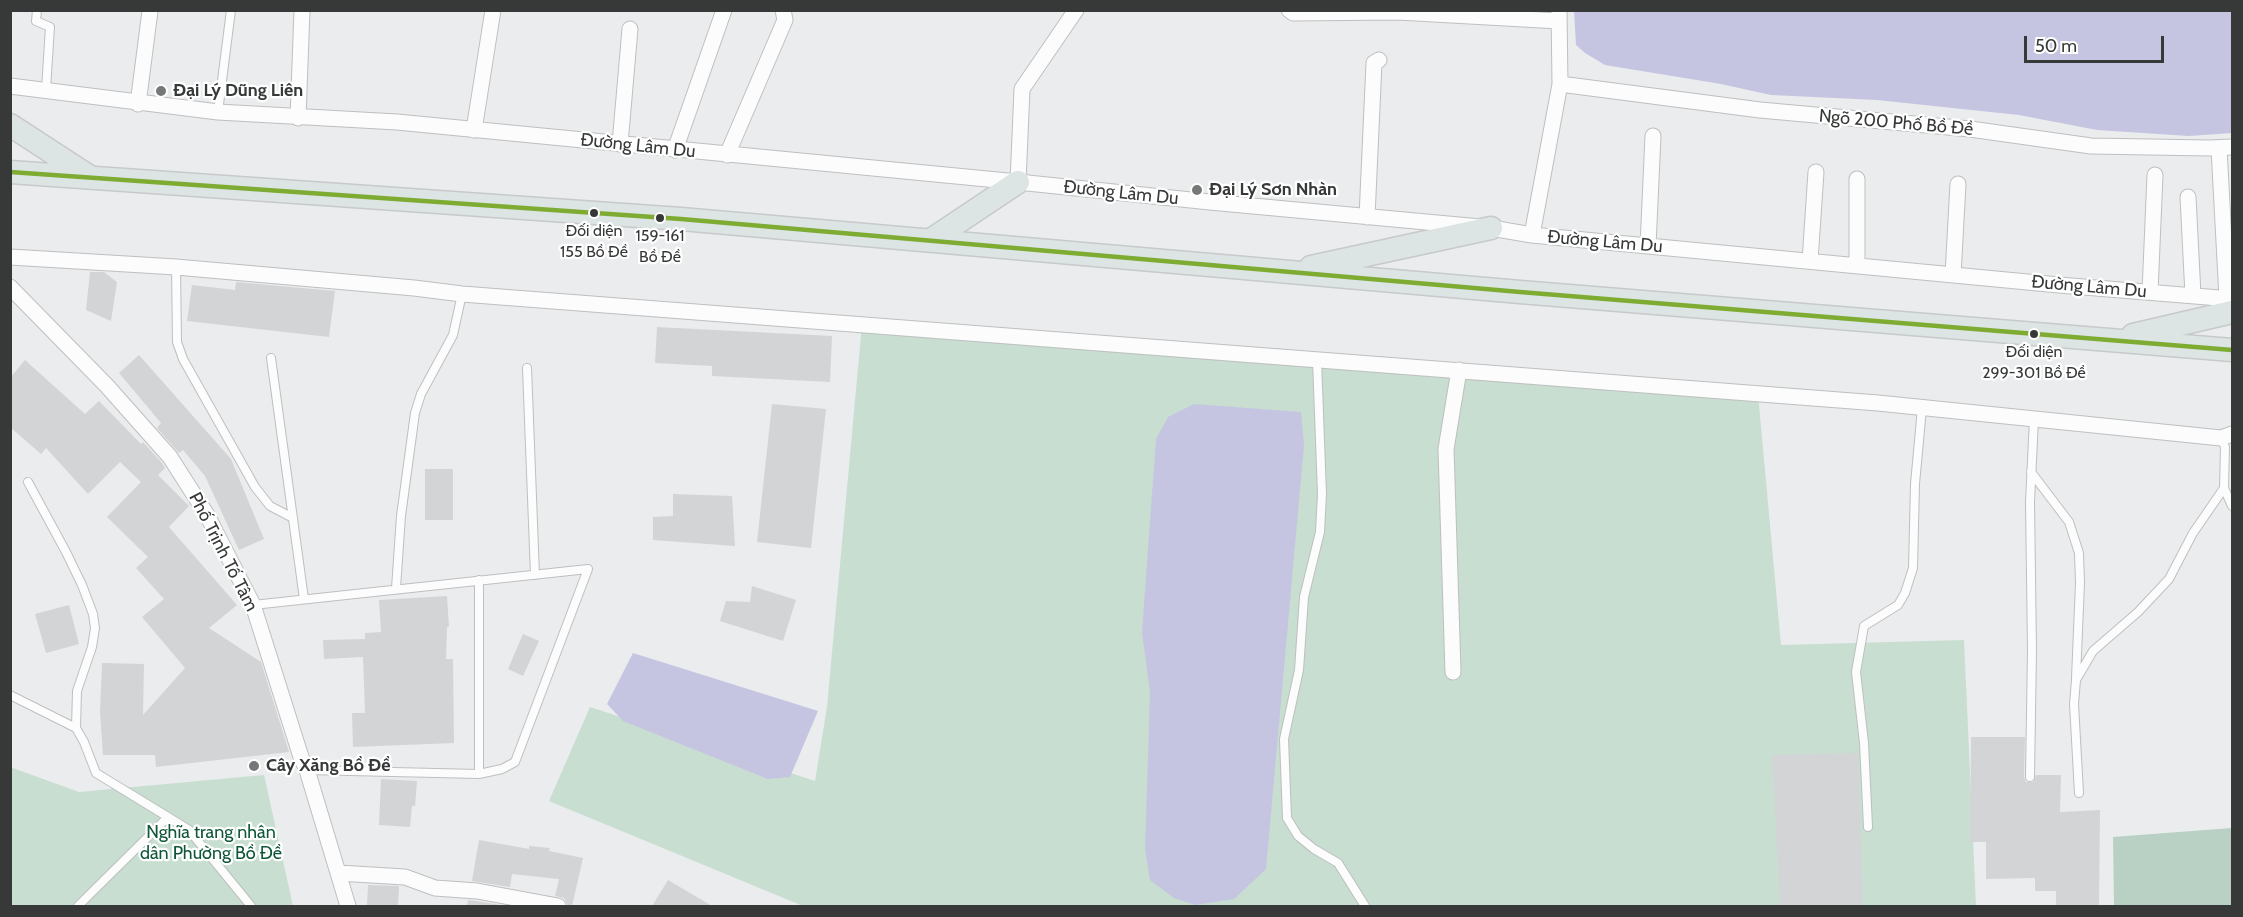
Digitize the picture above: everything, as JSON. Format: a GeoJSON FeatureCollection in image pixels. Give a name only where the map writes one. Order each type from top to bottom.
{"type":"FeatureCollection","features":[{"type":"Feature","properties":{"kind":"main road"},"geometry":{"type":"LineString","coordinates":[[10,125],[91,178]]}},
{"type":"Feature","properties":{"kind":"main road"},"geometry":{"type":"LineString","coordinates":[[10,172],[657,217],[1288,273],[2232,350]]}},
{"type":"Feature","properties":{"kind":"main road"},"geometry":{"type":"LineString","coordinates":[[931,240],[1018,182]]}},
{"type":"Feature","properties":{"kind":"main road"},"geometry":{"type":"LineString","coordinates":[[1288,273],[1491,228]]}},
{"type":"Feature","properties":{"kind":"main road"},"geometry":{"type":"LineString","coordinates":[[2114,339],[2230,303]]}},
{"type":"Feature","properties":{"kind":"street"},"geometry":{"type":"LineString","coordinates":[[298,118],[302,10]]}},
{"type":"Feature","properties":{"kind":"street"},"geometry":{"type":"LineString","coordinates":[[474,130],[493,10]]}},
{"type":"Feature","properties":{"kind":"street"},"geometry":{"type":"LineString","coordinates":[[675,150],[724,10]]}},
{"type":"Feature","properties":{"kind":"street"},"geometry":{"type":"LineString","coordinates":[[727,155],[785,20],[783,10]]}},
{"type":"Feature","properties":{"kind":"street"},"geometry":{"type":"LineString","coordinates":[[1018,182],[1022,89],[1076,10]]}},
{"type":"Feature","properties":{"kind":"street"},"geometry":{"type":"LineString","coordinates":[[1289,10],[1293,13],[1398,12],[1559,16],[1560,84],[1532,236]]}},
{"type":"Feature","properties":{"kind":"street"},"geometry":{"type":"LineString","coordinates":[[138,104],[150,11]]}},
{"type":"Feature","properties":{"kind":"street"},"geometry":{"type":"LineString","coordinates":[[620,144],[630,29]]}},
{"type":"Feature","properties":{"kind":"street"},"geometry":{"type":"LineString","coordinates":[[1367,217],[1374,63],[1379,60]]}},
{"type":"Feature","properties":{"kind":"street","name":"Ngõ 200 Phố Bồ Đề"},"geometry":{"type":"LineString","coordinates":[[1560,84],[1760,110],[1970,129],[2091,146],[2226,147]]}},
{"type":"Feature","properties":{"kind":"street","name":"Đường Lâm Du"},"geometry":{"type":"LineString","coordinates":[[10,86],[46,89],[138,104],[218,112],[397,122],[1491,228],[1532,236],[2193,295],[2230,303]]}},
{"type":"Feature","properties":{"kind":"street"},"geometry":{"type":"LineString","coordinates":[[1648,246],[1653,136]]}},
{"type":"Feature","properties":{"kind":"street"},"geometry":{"type":"LineString","coordinates":[[2226,147],[2230,303]]}},
{"type":"Feature","properties":{"kind":"street"},"geometry":{"type":"LineString","coordinates":[[1810,261],[1816,172]]}},
{"type":"Feature","properties":{"kind":"street"},"geometry":{"type":"LineString","coordinates":[[2150,292],[2155,175]]}},
{"type":"Feature","properties":{"kind":"street"},"geometry":{"type":"LineString","coordinates":[[1857,179],[1857,266]]}},
{"type":"Feature","properties":{"kind":"street"},"geometry":{"type":"LineString","coordinates":[[1953,275],[1958,184]]}},
{"type":"Feature","properties":{"kind":"street"},"geometry":{"type":"LineString","coordinates":[[2188,196],[2193,295]]}},
{"type":"Feature","properties":{"kind":"street"},"geometry":{"type":"LineString","coordinates":[[10,257],[176,267],[462,294],[1459,370],[2227,436]]}},
{"type":"Feature","properties":{"kind":"street","name":"Phố Trịnh Tố Tâm"},"geometry":{"type":"LineString","coordinates":[[10,287],[107,386],[170,457],[207,515],[253,605],[307,770],[348,906]]}},
{"type":"Feature","properties":{"kind":"street"},"geometry":{"type":"LineString","coordinates":[[1453,672],[1446,449],[1459,370]]}},
{"type":"Feature","properties":{"kind":"street"},"geometry":{"type":"LineString","coordinates":[[338,873],[405,877],[435,888],[477,891],[558,906]]}},
{"type":"Feature","properties":{"kind":"lane"},"geometry":{"type":"LineString","coordinates":[[37,10],[36,21],[50,27],[46,89]]}},
{"type":"Feature","properties":{"kind":"lane"},"geometry":{"type":"LineString","coordinates":[[218,112],[231,10]]}},
{"type":"Feature","properties":{"kind":"lane"},"geometry":{"type":"LineString","coordinates":[[176,267],[177,342],[183,359],[255,487],[276,511],[293,519]]}},
{"type":"Feature","properties":{"kind":"lane"},"geometry":{"type":"LineString","coordinates":[[396,588],[401,516],[415,413],[421,394],[453,334],[462,294]]}},
{"type":"Feature","properties":{"kind":"lane"},"geometry":{"type":"LineString","coordinates":[[271,358],[304,599]]}},
{"type":"Feature","properties":{"kind":"lane"},"geometry":{"type":"LineString","coordinates":[[1317,360],[1322,503],[1320,532],[1304,597],[1299,670],[1284,739],[1287,818],[1298,836],[1314,849],[1338,863],[1365,906]]}},
{"type":"Feature","properties":{"kind":"lane"},"geometry":{"type":"LineString","coordinates":[[527,368],[535,575]]}},
{"type":"Feature","properties":{"kind":"lane"},"geometry":{"type":"LineString","coordinates":[[1868,827],[1864,743],[1856,672],[1864,626],[1898,605],[1905,593],[1913,568],[1915,484],[1922,408]]}},
{"type":"Feature","properties":{"kind":"lane"},"geometry":{"type":"LineString","coordinates":[[2030,777],[2031,472],[2034,419]]}},
{"type":"Feature","properties":{"kind":"lane"},"geometry":{"type":"LineString","coordinates":[[2227,436],[2224,488],[2232,506]]}},
{"type":"Feature","properties":{"kind":"lane"},"geometry":{"type":"LineString","coordinates":[[2031,472],[2069,522],[2079,553],[2080,583],[2074,704],[2079,793]]}},
{"type":"Feature","properties":{"kind":"lane"},"geometry":{"type":"LineString","coordinates":[[28,482],[66,552],[93,614],[95,628],[92,647],[77,691],[75,706],[76,728],[96,773],[189,830],[251,906]]}},
{"type":"Feature","properties":{"kind":"lane"},"geometry":{"type":"LineString","coordinates":[[2076,680],[2093,651],[2138,612],[2169,579],[2193,533],[2224,488]]}},
{"type":"Feature","properties":{"kind":"lane"},"geometry":{"type":"LineString","coordinates":[[253,605],[588,569],[515,762],[501,769],[479,774],[307,770]]}},
{"type":"Feature","properties":{"kind":"lane"},"geometry":{"type":"LineString","coordinates":[[479,580],[479,774]]}},
{"type":"Feature","properties":{"kind":"lane"},"geometry":{"type":"LineString","coordinates":[[10,695],[76,728]]}},
{"type":"Feature","properties":{"kind":"lane"},"geometry":{"type":"LineString","coordinates":[[78,906],[168,817]]}},
{"type":"Feature","properties":{"kind":"green space"},"geometry":{"type":"Polygon","coordinates":[[[862,324],[1758,394],[1781,645],[1964,640],[1976,906],[803,906],[549,801],[590,707],[815,781],[827,707],[862,324]]]}},
{"type":"Feature","properties":{"kind":"green space","name":"Nghĩa trang nhân dân Phường Bồ Đề"},"geometry":{"type":"Polygon","coordinates":[[[10,767],[79,792],[264,775],[293,906],[11,906],[10,767]]]}},
{"type":"Feature","properties":{"kind":"green space"},"geometry":{"type":"Polygon","coordinates":[[[2232,828],[2232,906],[2114,906],[2113,837],[2232,828]]]}},
{"type":"Feature","properties":{"kind":"water"},"geometry":{"type":"Polygon","coordinates":[[[1574,11],[2232,11],[2232,133],[2189,136],[2097,130],[2019,115],[1877,100],[1771,95],[1721,84],[1605,65],[1576,45],[1574,11]]]}},
{"type":"Feature","properties":{"kind":"water"},"geometry":{"type":"Polygon","coordinates":[[[1194,404],[1301,412],[1304,445],[1266,869],[1234,899],[1195,905],[1174,898],[1150,880],[1145,849],[1150,692],[1142,632],[1156,439],[1168,417],[1194,404]]]}},
{"type":"Feature","properties":{"kind":"water"},"geometry":{"type":"Polygon","coordinates":[[[633,653],[818,711],[790,777],[768,779],[623,721],[607,704],[633,653]]]}},
{"type":"Feature","properties":{"kind":"building"},"geometry":{"type":"Polygon","coordinates":[[[90,272],[104,272],[117,282],[111,321],[86,310],[90,272]]]}},
{"type":"Feature","properties":{"kind":"building"},"geometry":{"type":"Polygon","coordinates":[[[236,282],[335,291],[329,337],[187,321],[192,285],[235,290],[236,282]]]}},
{"type":"Feature","properties":{"kind":"building"},"geometry":{"type":"Polygon","coordinates":[[[657,327],[832,336],[830,382],[712,376],[712,366],[655,363],[657,327]]]}},
{"type":"Feature","properties":{"kind":"building"},"geometry":{"type":"Polygon","coordinates":[[[139,355],[231,459],[264,539],[239,550],[205,476],[183,450],[179,453],[157,428],[161,423],[119,373],[139,355]]]}},
{"type":"Feature","properties":{"kind":"building"},"geometry":{"type":"Polygon","coordinates":[[[25,360],[85,414],[99,401],[162,463],[165,468],[158,475],[189,506],[169,527],[237,605],[209,628],[261,662],[289,752],[156,767],[155,755],[103,755],[100,712],[102,663],[144,664],[143,715],[185,668],[142,617],[164,599],[136,568],[148,557],[107,517],[141,482],[120,462],[88,494],[46,448],[41,454],[10,427],[10,378],[25,360]]]}},
{"type":"Feature","properties":{"kind":"building"},"geometry":{"type":"Polygon","coordinates":[[[772,404],[826,409],[811,548],[757,542],[772,404]]]}},
{"type":"Feature","properties":{"kind":"building"},"geometry":{"type":"Polygon","coordinates":[[[425,469],[453,469],[453,520],[425,520],[425,469]]]}},
{"type":"Feature","properties":{"kind":"building"},"geometry":{"type":"Polygon","coordinates":[[[673,494],[732,496],[735,546],[653,540],[653,517],[673,516],[673,494]]]}},
{"type":"Feature","properties":{"kind":"building"},"geometry":{"type":"Polygon","coordinates":[[[752,586],[796,600],[783,641],[720,621],[726,601],[750,602],[752,586]]]}},
{"type":"Feature","properties":{"kind":"building"},"geometry":{"type":"Polygon","coordinates":[[[447,596],[449,627],[447,627],[446,659],[453,659],[454,743],[353,747],[352,713],[365,713],[363,657],[324,659],[323,640],[365,639],[365,633],[381,632],[379,600],[447,596]]]}},
{"type":"Feature","properties":{"kind":"building"},"geometry":{"type":"Polygon","coordinates":[[[69,605],[79,644],[46,653],[35,614],[69,605]]]}},
{"type":"Feature","properties":{"kind":"building"},"geometry":{"type":"Polygon","coordinates":[[[523,634],[539,641],[523,676],[508,669],[523,634]]]}},
{"type":"Feature","properties":{"kind":"building"},"geometry":{"type":"Polygon","coordinates":[[[1971,737],[2025,737],[2024,777],[2026,782],[2033,782],[2036,775],[2061,775],[2060,812],[2100,810],[2099,906],[2056,906],[2056,891],[2035,891],[2035,878],[1986,879],[1986,842],[1970,842],[1971,737]]]}},
{"type":"Feature","properties":{"kind":"building"},"geometry":{"type":"Polygon","coordinates":[[[1858,753],[1863,906],[1780,906],[1772,755],[1858,753]]]}},
{"type":"Feature","properties":{"kind":"building"},"geometry":{"type":"Polygon","coordinates":[[[381,779],[417,781],[410,827],[379,825],[381,779]]]}},
{"type":"Feature","properties":{"kind":"building"},"geometry":{"type":"Polygon","coordinates":[[[479,840],[529,849],[529,846],[550,848],[549,851],[583,858],[572,906],[568,906],[564,898],[555,896],[559,879],[512,874],[510,887],[472,881],[479,840]]]}},
{"type":"Feature","properties":{"kind":"building"},"geometry":{"type":"Polygon","coordinates":[[[668,880],[712,906],[652,906],[668,880]]]}},
{"type":"Feature","properties":{"kind":"building"},"geometry":{"type":"Polygon","coordinates":[[[368,885],[399,886],[398,906],[367,906],[368,885]]]}},
{"type":"Feature","properties":{"kind":"building"},"geometry":{"type":"Polygon","coordinates":[[[468,900],[476,901],[507,906],[467,906],[468,900]]]}},
{"type":"Feature","properties":{"kind":"transit line"},"geometry":{"type":"LineString","coordinates":[[10,172],[681,219],[1520,292],[2232,350]]}},
{"type":"Feature","properties":{"kind":"place","name":"Đại Lý Dũng Liên"},"geometry":{"type":"Point","coordinates":[161,91]}},
{"type":"Feature","properties":{"kind":"place","name":"Đại Lý Sơn Nhàn"},"geometry":{"type":"Point","coordinates":[1197,190]}},
{"type":"Feature","properties":{"kind":"place","name":"Đối diện 155 Bồ Đề"},"geometry":{"type":"Point","coordinates":[594,213]}},
{"type":"Feature","properties":{"kind":"place","name":"159-161 Bồ Đề"},"geometry":{"type":"Point","coordinates":[660,218]}},
{"type":"Feature","properties":{"kind":"place","name":"Đối diện 299-301 Bồ Đề"},"geometry":{"type":"Point","coordinates":[2034,334]}},
{"type":"Feature","properties":{"kind":"place","name":"Cây Xăng Bồ Đề"},"geometry":{"type":"Point","coordinates":[254,766]}}]}
